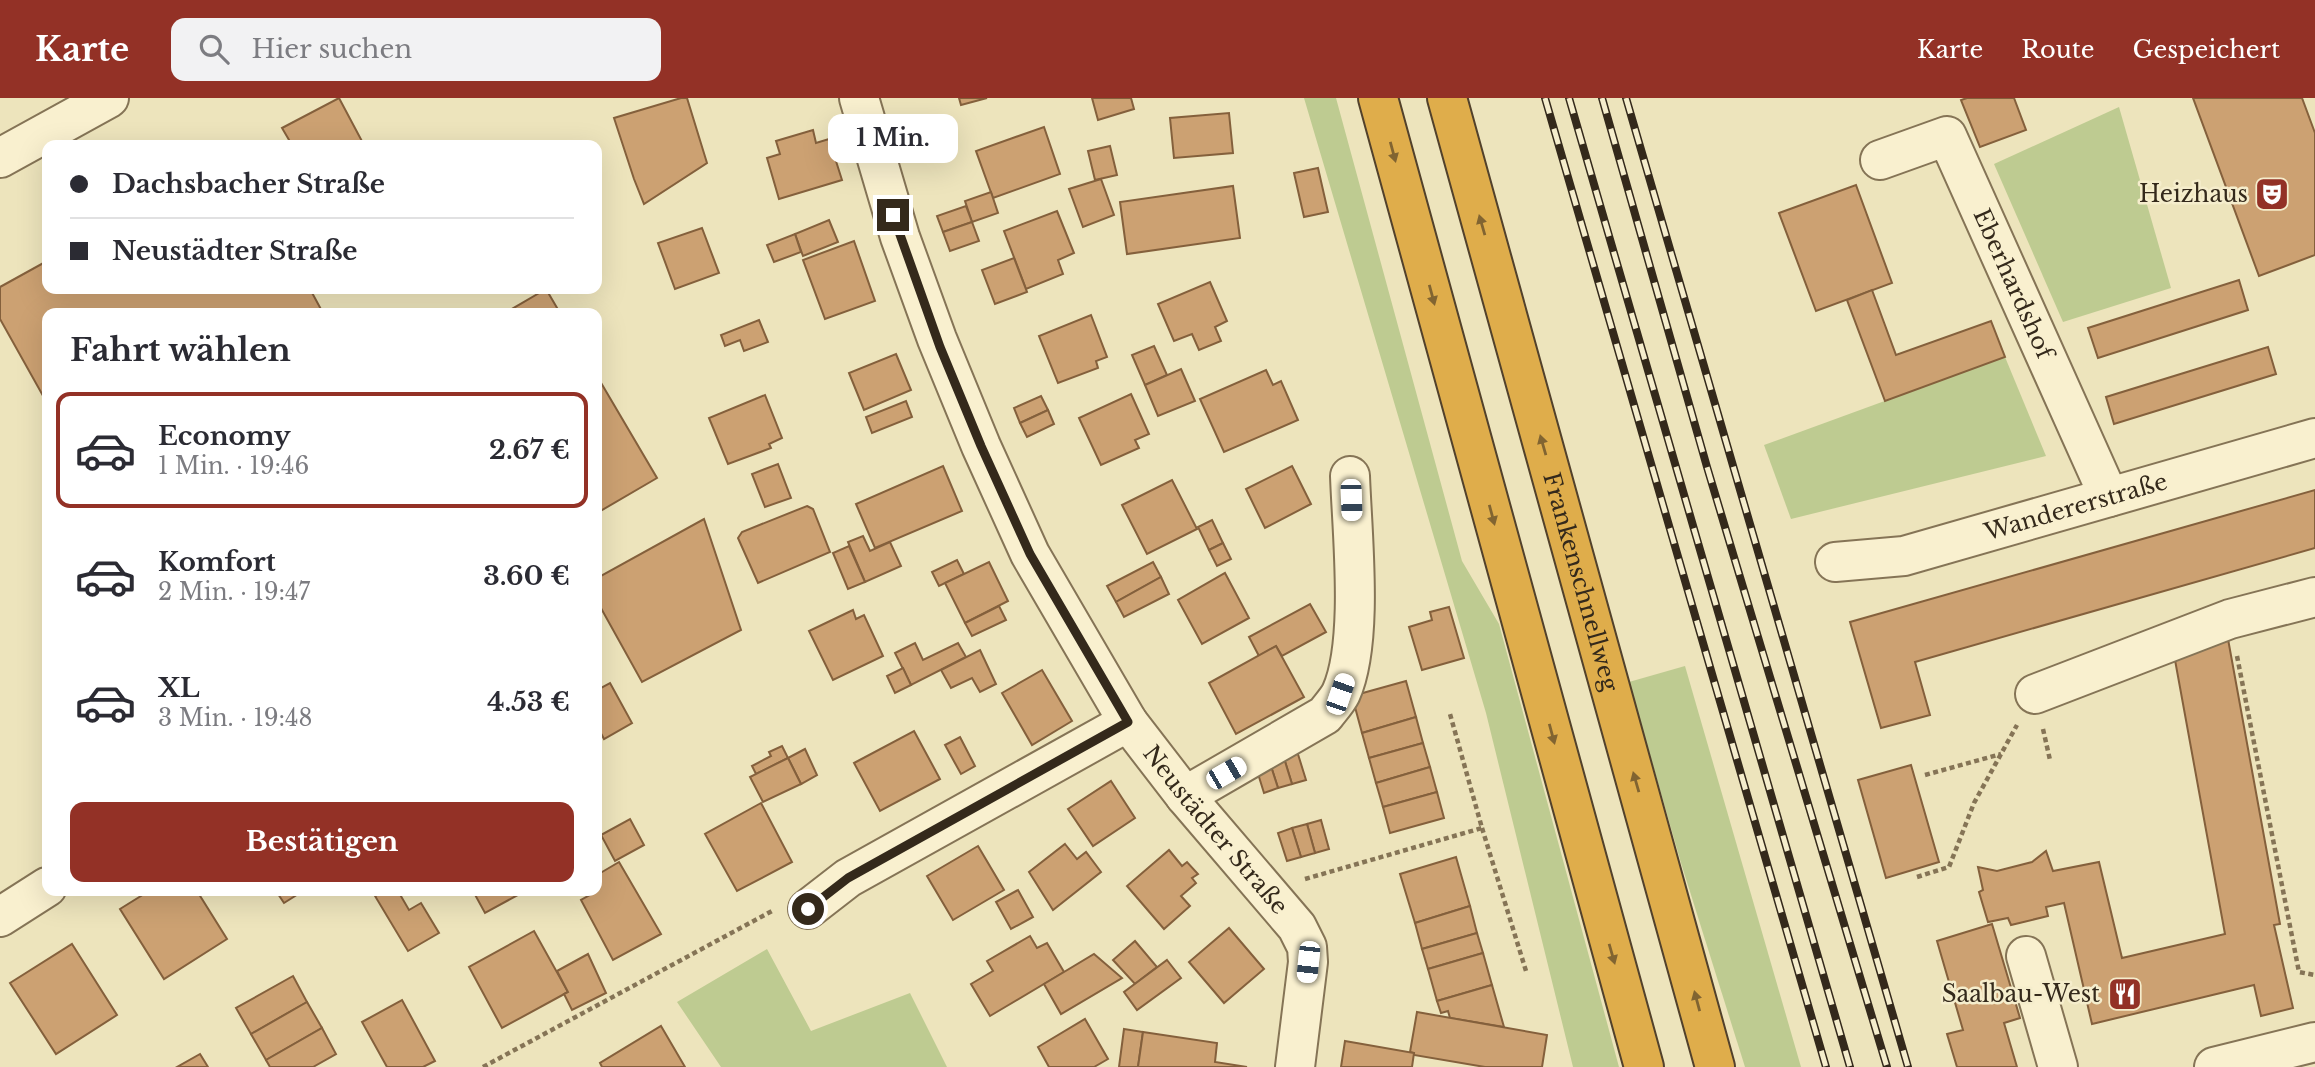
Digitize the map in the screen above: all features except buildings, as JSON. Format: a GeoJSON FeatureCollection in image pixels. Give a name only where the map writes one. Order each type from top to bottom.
{"type":"FeatureCollection","features":[{"type":"Feature","properties":{"kind":"highway"},"geometry":{"type":"LineString","coordinates":[[1378,98],[1644,1067]]}},
{"type":"Feature","properties":{"kind":"highway","name":"Frankenschnellweg"},"geometry":{"type":"LineString","coordinates":[[1447,98],[1715,1067]]}},
{"type":"Feature","properties":{"kind":"street"},"geometry":{"type":"LineString","coordinates":[[0,158],[109,98]]}},
{"type":"Feature","properties":{"kind":"street","name":"Neustädter Straße"},"geometry":{"type":"LineString","coordinates":[[859,98],[900,237],[940,347],[1030,554],[1128,722],[1185,796],[1297,927],[1307,947],[1308,962],[1295,1067]]}},
{"type":"Feature","properties":{"kind":"street","name":"Eberhardshof"},"geometry":{"type":"LineString","coordinates":[[1880,160],[1947,136],[2109,497]]}},
{"type":"Feature","properties":{"kind":"street","name":"Wandererstraße"},"geometry":{"type":"LineString","coordinates":[[1835,562],[1904,556],[2315,438]]}},
{"type":"Feature","properties":{"kind":"street"},"geometry":{"type":"LineString","coordinates":[[1185,796],[1325,715],[1340,694],[1347,674],[1353,635],[1350,476]]}},
{"type":"Feature","properties":{"kind":"street"},"geometry":{"type":"LineString","coordinates":[[2035,694],[2230,620],[2315,597]]}},
{"type":"Feature","properties":{"kind":"street"},"geometry":{"type":"LineString","coordinates":[[808,909],[848,878],[1128,722]]}},
{"type":"Feature","properties":{"kind":"street"},"geometry":{"type":"LineString","coordinates":[[0,917],[42,890]]}},
{"type":"Feature","properties":{"kind":"street"},"geometry":{"type":"LineString","coordinates":[[2026,956],[2058,1067]]}},
{"type":"Feature","properties":{"kind":"street"},"geometry":{"type":"LineString","coordinates":[[2214,1067],[2315,1042]]}},
{"type":"Feature","properties":{"kind":"path"},"geometry":{"type":"LineString","coordinates":[[2230,620],[2299,972],[2315,975]]}},
{"type":"Feature","properties":{"kind":"path"},"geometry":{"type":"LineString","coordinates":[[1917,877],[1950,867],[1974,803],[2035,694]]}},
{"type":"Feature","properties":{"kind":"path"},"geometry":{"type":"LineString","coordinates":[[1450,714],[1526,971]]}},
{"type":"Feature","properties":{"kind":"path"},"geometry":{"type":"LineString","coordinates":[[1925,775],[2001,753]]}},
{"type":"Feature","properties":{"kind":"path"},"geometry":{"type":"LineString","coordinates":[[1269,894],[1285,885],[1482,828]]}},
{"type":"Feature","properties":{"kind":"path"},"geometry":{"type":"LineString","coordinates":[[484,1067],[779,907],[808,909]]}},
{"type":"Feature","properties":{"kind":"green space"},"geometry":{"type":"Polygon","coordinates":[[[1304,98],[1336,98],[1462,561],[1499,624],[1619,1067],[1573,1067],[1486,713],[1304,98]]]}},
{"type":"Feature","properties":{"kind":"green space"},"geometry":{"type":"Polygon","coordinates":[[[2119,107],[2171,288],[2063,322],[1994,164],[2119,107]]]}},
{"type":"Feature","properties":{"kind":"green space"},"geometry":{"type":"Polygon","coordinates":[[[2005,357],[2046,456],[1791,519],[1764,445],[2005,357]]]}},
{"type":"Feature","properties":{"kind":"green space"},"geometry":{"type":"Polygon","coordinates":[[[1685,666],[1801,1067],[1745,1067],[1681,863],[1629,682],[1685,666]]]}},
{"type":"Feature","properties":{"kind":"green space"},"geometry":{"type":"Polygon","coordinates":[[[767,949],[811,1031],[910,993],[947,1067],[721,1067],[677,1002],[767,949]]]}},
{"type":"Feature","properties":{"kind":"railway"},"geometry":{"type":"LineString","coordinates":[[1545,98],[1826,1067]]}},
{"type":"Feature","properties":{"kind":"railway"},"geometry":{"type":"LineString","coordinates":[[1569,98],[1850,1067]]}},
{"type":"Feature","properties":{"kind":"railway"},"geometry":{"type":"LineString","coordinates":[[1602,98],[1707,467],[1887,1067]]}},
{"type":"Feature","properties":{"kind":"railway"},"geometry":{"type":"LineString","coordinates":[[1626,98],[1908,1067]]}},
{"type":"Feature","properties":{"kind":"place","name":"Heizhaus"},"geometry":{"type":"Point","coordinates":[2272,194]}},
{"type":"Feature","properties":{"kind":"place","name":"Saalbau-West"},"geometry":{"type":"Point","coordinates":[2125,994]}},
{"type":"Feature","properties":{"kind":"route"},"geometry":{"type":"LineString","coordinates":[[808,909],[848,878],[1128,722],[1030,554],[940,347],[893,215]]}}]}
